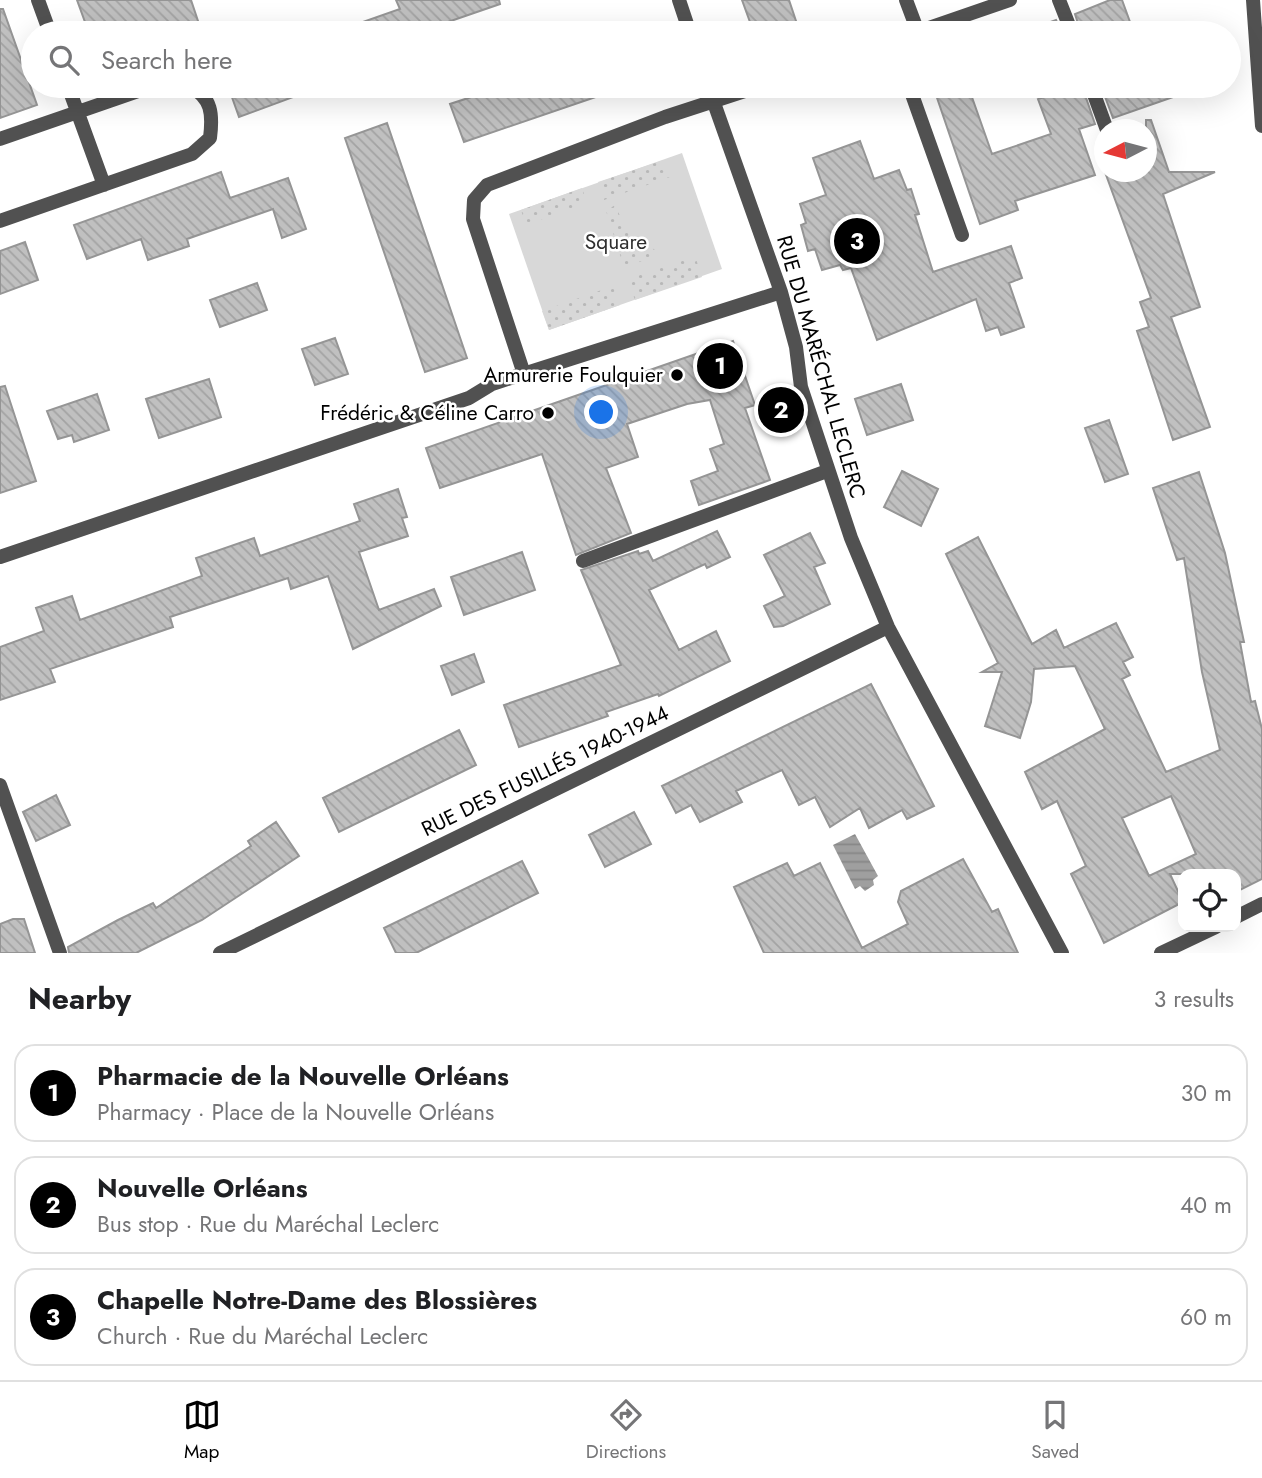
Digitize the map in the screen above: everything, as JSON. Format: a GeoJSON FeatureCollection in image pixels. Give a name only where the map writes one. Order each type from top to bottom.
{"type":"FeatureCollection","features":[{"type":"Feature","properties":{"kind":"street"},"geometry":{"type":"LineString","coordinates":[[38,0],[46,21]]}},
{"type":"Feature","properties":{"kind":"street"},"geometry":{"type":"LineString","coordinates":[[679,0],[686,21]]}},
{"type":"Feature","properties":{"kind":"street"},"geometry":{"type":"LineString","coordinates":[[906,0],[912,21]]}},
{"type":"Feature","properties":{"kind":"street"},"geometry":{"type":"LineString","coordinates":[[950,21],[1010,0]]}},
{"type":"Feature","properties":{"kind":"street"},"geometry":{"type":"LineString","coordinates":[[1059,0],[1067,21]]}},
{"type":"Feature","properties":{"kind":"street"},"geometry":{"type":"LineString","coordinates":[[1252,0],[1262,126]]}},
{"type":"Feature","properties":{"kind":"street"},"geometry":{"type":"LineString","coordinates":[[72,98],[104,185]]}},
{"type":"Feature","properties":{"kind":"street"},"geometry":{"type":"LineString","coordinates":[[0,139],[120,98]]}},
{"type":"Feature","properties":{"kind":"street"},"geometry":{"type":"LineString","coordinates":[[0,221],[192,154],[210,138],[211,106],[205,98]]}},
{"type":"Feature","properties":{"kind":"street","name":"RUE DU MARÉCHAL LECLERC"},"geometry":{"type":"LineString","coordinates":[[712,98],[781,292],[796,348],[802,387],[827,471],[888,626],[958,753],[1062,953]]}},
{"type":"Feature","properties":{"kind":"street"},"geometry":{"type":"LineString","coordinates":[[523,374],[473,219],[474,200],[487,185],[725,98]]}},
{"type":"Feature","properties":{"kind":"street"},"geometry":{"type":"LineString","coordinates":[[913,98],[962,236]]}},
{"type":"Feature","properties":{"kind":"street"},"geometry":{"type":"LineString","coordinates":[[1095,98],[1103,119]]}},
{"type":"Feature","properties":{"kind":"street"},"geometry":{"type":"LineString","coordinates":[[0,557],[470,398],[492,384],[781,292]]}},
{"type":"Feature","properties":{"kind":"street"},"geometry":{"type":"LineString","coordinates":[[583,561],[827,471]]}},
{"type":"Feature","properties":{"kind":"street","name":"RUE DES FUSILLÉS 1940-1944"},"geometry":{"type":"LineString","coordinates":[[220,953],[888,626]]}},
{"type":"Feature","properties":{"kind":"street"},"geometry":{"type":"LineString","coordinates":[[0,785],[60,953]]}},
{"type":"Feature","properties":{"kind":"street"},"geometry":{"type":"LineString","coordinates":[[1241,914],[1262,904]]}},
{"type":"Feature","properties":{"kind":"street"},"geometry":{"type":"LineString","coordinates":[[1161,953],[1205,932]]}},
{"type":"Feature","properties":{"kind":"green space","name":"Square"},"geometry":{"type":"Polygon","coordinates":[[[682,153],[722,269],[549,330],[509,214],[682,153]]]}},
{"type":"Feature","properties":{"kind":"green space"},"geometry":{"type":"Polygon","coordinates":[[[664,160],[670,177],[604,200],[598,182],[664,160]]]}},
{"type":"Feature","properties":{"kind":"green space"},"geometry":{"type":"Polygon","coordinates":[[[582,188],[587,203],[526,225],[521,210],[582,188]]]}},
{"type":"Feature","properties":{"kind":"green space"},"geometry":{"type":"Polygon","coordinates":[[[615,205],[625,227],[660,254],[629,266],[623,264],[606,211],[615,205]]]}},
{"type":"Feature","properties":{"kind":"green space"},"geometry":{"type":"Polygon","coordinates":[[[695,256],[702,277],[635,300],[628,279],[695,256]]]}},
{"type":"Feature","properties":{"kind":"green space"},"geometry":{"type":"Polygon","coordinates":[[[613,286],[620,305],[549,330],[542,311],[613,286]]]}},
{"type":"Feature","properties":{"kind":"shaded area"},"geometry":{"type":"Polygon","coordinates":[[[855,834],[878,876],[873,880],[874,885],[865,891],[860,886],[855,889],[833,845],[855,834]]]}},
{"type":"Feature","properties":{"kind":"building"},"geometry":{"type":"Polygon","coordinates":[[[77,0],[191,0],[198,21],[85,21],[77,0]]]}},
{"type":"Feature","properties":{"kind":"building"},"geometry":{"type":"Polygon","coordinates":[[[396,0],[499,0],[500,4],[451,21],[366,21],[400,9],[396,0]]]}},
{"type":"Feature","properties":{"kind":"building"},"geometry":{"type":"Polygon","coordinates":[[[742,0],[789,0],[796,21],[750,21],[742,0]]]}},
{"type":"Feature","properties":{"kind":"building"},"geometry":{"type":"Polygon","coordinates":[[[1110,0],[1122,0],[1130,21],[1077,21],[1075,14],[1110,0]]]}},
{"type":"Feature","properties":{"kind":"building"},"geometry":{"type":"Polygon","coordinates":[[[0,9],[3,9],[21,60],[21,98],[35,98],[37,105],[0,118],[0,9]]]}},
{"type":"Feature","properties":{"kind":"building"},"geometry":{"type":"Polygon","coordinates":[[[232,98],[291,98],[239,117],[232,98]]]}},
{"type":"Feature","properties":{"kind":"building"},"geometry":{"type":"Polygon","coordinates":[[[468,98],[593,98],[464,142],[450,104],[468,98]]]}},
{"type":"Feature","properties":{"kind":"building"},"geometry":{"type":"Polygon","coordinates":[[[937,98],[972,98],[992,154],[1051,134],[1038,99],[1086,98],[1094,124],[1079,129],[1094,175],[1015,201],[1018,210],[980,224],[937,98]]]}},
{"type":"Feature","properties":{"kind":"building"},"geometry":{"type":"Polygon","coordinates":[[[1106,98],[1170,98],[1113,118],[1106,98]]]}},
{"type":"Feature","properties":{"kind":"building"},"geometry":{"type":"Polygon","coordinates":[[[387,123],[467,358],[425,372],[345,138],[387,123]]]}},
{"type":"Feature","properties":{"kind":"building"},"geometry":{"type":"Polygon","coordinates":[[[1157,137],[1169,172],[1215,172],[1163,194],[1200,307],[1171,317],[1210,427],[1173,440],[1137,331],[1149,327],[1140,302],[1151,298],[1109,182],[1157,182],[1157,137]]]}},
{"type":"Feature","properties":{"kind":"building"},"geometry":{"type":"Polygon","coordinates":[[[860,141],[874,179],[899,170],[907,190],[911,189],[919,214],[915,215],[933,272],[1011,246],[1022,278],[1009,283],[1024,327],[1001,335],[998,327],[986,331],[976,299],[877,340],[851,268],[843,270],[840,265],[822,270],[815,249],[808,251],[801,225],[806,223],[800,204],[826,195],[813,158],[860,141]]]}},
{"type":"Feature","properties":{"kind":"building"},"geometry":{"type":"Polygon","coordinates":[[[221,172],[230,198],[288,178],[306,229],[282,238],[273,209],[187,239],[189,246],[148,260],[141,239],[87,259],[74,225],[221,172]]]}},
{"type":"Feature","properties":{"kind":"building"},"geometry":{"type":"Polygon","coordinates":[[[25,242],[38,280],[0,294],[0,251],[25,242]]]}},
{"type":"Feature","properties":{"kind":"building"},"geometry":{"type":"Polygon","coordinates":[[[257,283],[267,310],[220,327],[210,300],[257,283]]]}},
{"type":"Feature","properties":{"kind":"building"},"geometry":{"type":"Polygon","coordinates":[[[335,338],[348,374],[315,385],[302,349],[335,338]]]}},
{"type":"Feature","properties":{"kind":"building"},"geometry":{"type":"Polygon","coordinates":[[[733,341],[755,405],[745,408],[770,480],[699,505],[691,481],[718,471],[710,449],[724,444],[710,400],[687,404],[627,424],[638,457],[606,468],[631,533],[576,555],[542,454],[440,488],[426,448],[733,341]]]}},
{"type":"Feature","properties":{"kind":"building"},"geometry":{"type":"Polygon","coordinates":[[[209,379],[221,417],[159,438],[146,399],[209,379]]]}},
{"type":"Feature","properties":{"kind":"building"},"geometry":{"type":"Polygon","coordinates":[[[901,384],[913,420],[867,435],[855,399],[901,384]]]}},
{"type":"Feature","properties":{"kind":"building"},"geometry":{"type":"Polygon","coordinates":[[[5,386],[36,481],[0,493],[0,387],[5,386]]]}},
{"type":"Feature","properties":{"kind":"building"},"geometry":{"type":"Polygon","coordinates":[[[97,394],[109,430],[74,442],[72,435],[58,439],[47,411],[97,394]]]}},
{"type":"Feature","properties":{"kind":"building"},"geometry":{"type":"Polygon","coordinates":[[[1109,420],[1128,474],[1105,482],[1085,428],[1109,420]]]}},
{"type":"Feature","properties":{"kind":"building"},"geometry":{"type":"Polygon","coordinates":[[[902,471],[938,489],[921,526],[884,507],[902,471]]]}},
{"type":"Feature","properties":{"kind":"building"},"geometry":{"type":"Polygon","coordinates":[[[1199,472],[1225,553],[1244,642],[1240,642],[1251,702],[1255,701],[1262,729],[1262,879],[1241,890],[1241,869],[1178,869],[1178,874],[1170,874],[1178,891],[1178,905],[1104,943],[1071,874],[1086,866],[1057,801],[1042,809],[1025,772],[1105,729],[1075,666],[1034,669],[1031,702],[1020,738],[985,726],[1002,672],[982,672],[998,663],[946,554],[978,537],[1032,644],[1056,630],[1064,648],[1116,623],[1133,657],[1123,662],[1130,675],[1122,679],[1166,772],[1220,750],[1202,672],[1184,558],[1177,560],[1153,488],[1199,472]],[[1171,796],[1122,818],[1149,876],[1196,854],[1171,796]]]}},
{"type":"Feature","properties":{"kind":"building"},"geometry":{"type":"Polygon","coordinates":[[[398,489],[407,517],[402,518],[408,536],[359,552],[379,610],[434,589],[441,606],[353,649],[328,576],[291,589],[288,578],[170,617],[173,627],[50,669],[55,682],[0,700],[0,647],[44,631],[36,608],[72,596],[80,620],[202,576],[196,558],[254,538],[260,556],[360,521],[354,504],[398,489]]]}},
{"type":"Feature","properties":{"kind":"building"},"geometry":{"type":"Polygon","coordinates":[[[717,531],[730,557],[707,568],[705,564],[649,590],[679,650],[716,631],[730,661],[659,696],[658,694],[606,712],[608,716],[519,747],[504,705],[621,665],[581,570],[638,551],[639,554],[648,551],[653,561],[717,531]]]}},
{"type":"Feature","properties":{"kind":"building"},"geometry":{"type":"Polygon","coordinates":[[[810,533],[825,563],[814,567],[830,604],[783,626],[774,627],[764,606],[785,596],[764,555],[810,533]]]}},
{"type":"Feature","properties":{"kind":"building"},"geometry":{"type":"Polygon","coordinates":[[[522,552],[535,590],[464,615],[451,577],[522,552]]]}},
{"type":"Feature","properties":{"kind":"building"},"geometry":{"type":"Polygon","coordinates":[[[474,654],[484,682],[452,695],[441,666],[474,654]]]}},
{"type":"Feature","properties":{"kind":"building"},"geometry":{"type":"Polygon","coordinates":[[[871,684],[934,806],[907,819],[902,810],[869,828],[860,808],[830,827],[815,797],[799,805],[782,770],[736,791],[742,802],[700,822],[691,805],[676,813],[662,786],[871,684]]]}},
{"type":"Feature","properties":{"kind":"building"},"geometry":{"type":"Polygon","coordinates":[[[459,730],[476,765],[339,832],[323,798],[459,730]]]}},
{"type":"Feature","properties":{"kind":"building"},"geometry":{"type":"Polygon","coordinates":[[[56,795],[70,825],[36,841],[23,812],[56,795]]]}},
{"type":"Feature","properties":{"kind":"building"},"geometry":{"type":"Polygon","coordinates":[[[634,812],[651,844],[605,867],[589,835],[634,812]]]}},
{"type":"Feature","properties":{"kind":"building"},"geometry":{"type":"Polygon","coordinates":[[[276,822],[299,856],[202,920],[136,953],[69,953],[68,947],[118,920],[153,903],[156,908],[251,846],[248,841],[276,822]]]}},
{"type":"Feature","properties":{"kind":"building"},"geometry":{"type":"Polygon","coordinates":[[[963,859],[992,912],[998,909],[1018,953],[764,953],[734,887],[787,863],[794,876],[820,863],[862,948],[908,924],[898,902],[901,891],[963,859]]]}},
{"type":"Feature","properties":{"kind":"building"},"geometry":{"type":"Polygon","coordinates":[[[522,861],[538,893],[416,953],[396,953],[384,928],[522,861]]]}},
{"type":"Feature","properties":{"kind":"building"},"geometry":{"type":"Polygon","coordinates":[[[13,919],[24,919],[35,953],[0,953],[0,924],[13,919]]]}},
{"type":"Feature","properties":{"kind":"place","name":"Chapelle Notre-Dame des Blossières"},"geometry":{"type":"Point","coordinates":[857,241]}},
{"type":"Feature","properties":{"kind":"place","name":"Pharmacie de la Nouvelle Orléans"},"geometry":{"type":"Point","coordinates":[720,366]}},
{"type":"Feature","properties":{"kind":"place","name":"Armurerie Foulquier"},"geometry":{"type":"Point","coordinates":[677,375]}},
{"type":"Feature","properties":{"kind":"place","name":"Nouvelle Orléans"},"geometry":{"type":"Point","coordinates":[781,410]}},
{"type":"Feature","properties":{"kind":"place","name":"Frédéric & Céline Carro"},"geometry":{"type":"Point","coordinates":[548,413]}}]}
